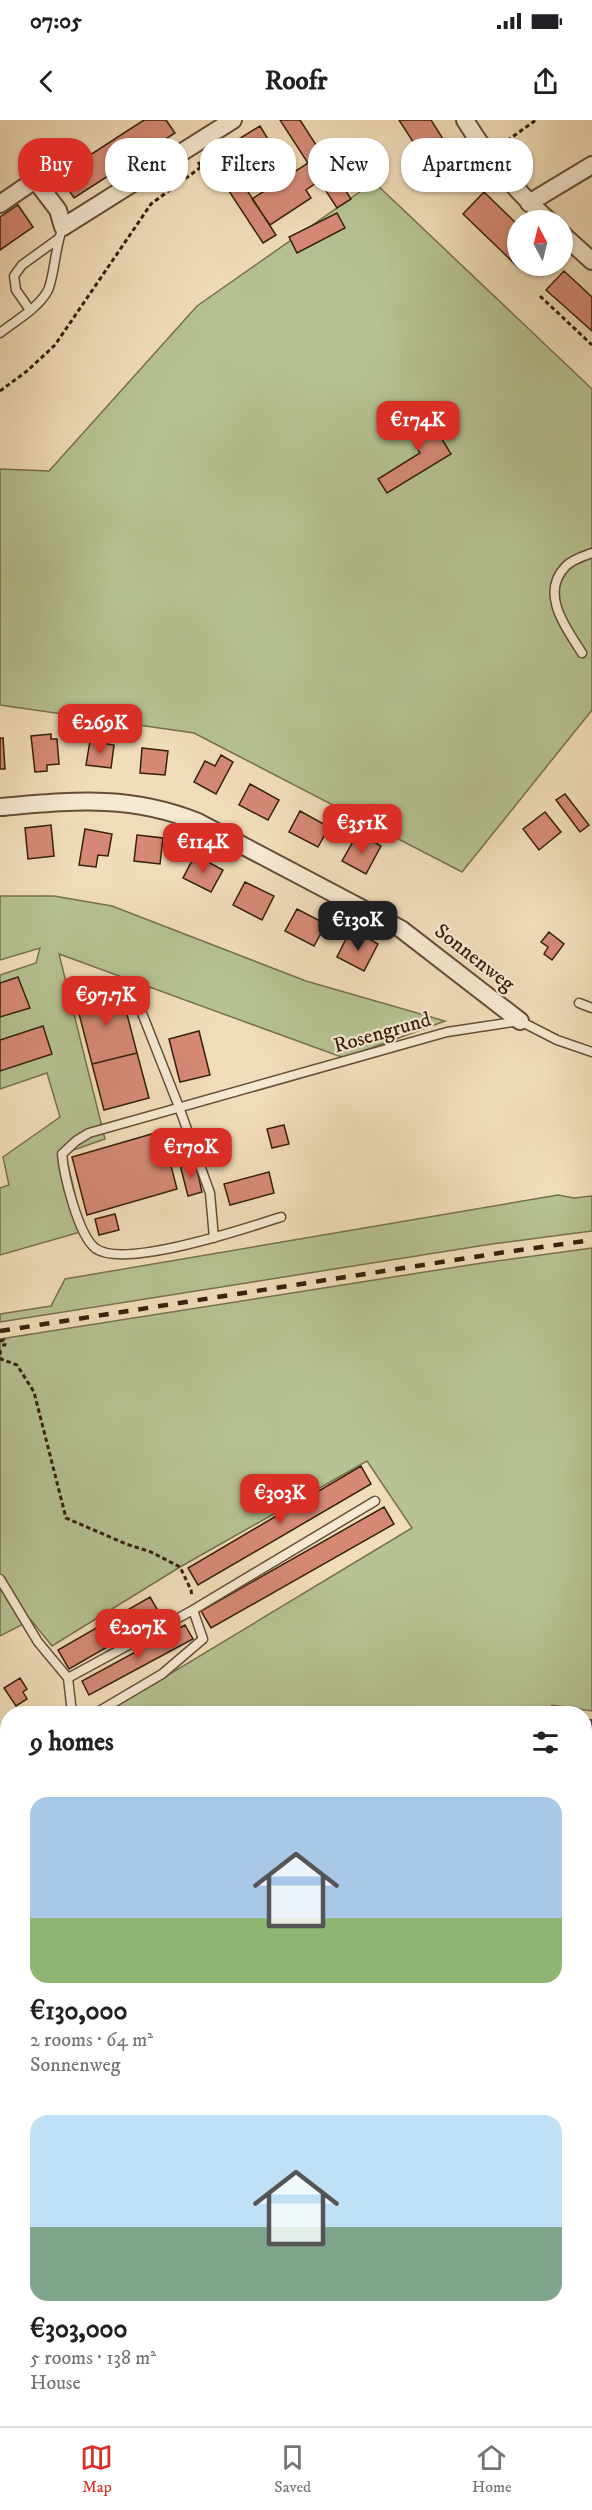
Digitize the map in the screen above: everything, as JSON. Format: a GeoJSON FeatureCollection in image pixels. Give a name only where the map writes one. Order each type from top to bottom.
{"type":"FeatureCollection","features":[{"type":"Feature","properties":{"kind":"street"},"geometry":{"type":"LineString","coordinates":[[0,204],[35,180],[58,210],[60,233],[233,120]]}},
{"type":"Feature","properties":{"kind":"street"},"geometry":{"type":"LineString","coordinates":[[465,120],[477,138]]}},
{"type":"Feature","properties":{"kind":"street"},"geometry":{"type":"LineString","coordinates":[[530,202],[592,165]]}},
{"type":"Feature","properties":{"kind":"street"},"geometry":{"type":"LineString","coordinates":[[521,192],[538,210]]}},
{"type":"Feature","properties":{"kind":"street"},"geometry":{"type":"LineString","coordinates":[[573,244],[592,261]]}},
{"type":"Feature","properties":{"kind":"street","name":"Sonnenweg"},"geometry":{"type":"LineString","coordinates":[[0,807],[92,799],[145,806],[190,818],[401,929],[520,1021]]}},
{"type":"Feature","properties":{"kind":"lane"},"geometry":{"type":"LineString","coordinates":[[30,310],[16,290],[14,276],[22,265],[60,233]]}},
{"type":"Feature","properties":{"kind":"lane"},"geometry":{"type":"LineString","coordinates":[[0,333],[30,310],[48,291],[60,233]]}},
{"type":"Feature","properties":{"kind":"lane"},"geometry":{"type":"LineString","coordinates":[[582,652],[560,617],[555,598],[556,586],[566,566],[592,553]]}},
{"type":"Feature","properties":{"kind":"lane"},"geometry":{"type":"LineString","coordinates":[[138,1003],[180,1107],[210,1193],[214,1238]]}},
{"type":"Feature","properties":{"kind":"lane"},"geometry":{"type":"LineString","coordinates":[[579,1003],[592,1008]]}},
{"type":"Feature","properties":{"kind":"lane"},"geometry":{"type":"LineString","coordinates":[[520,1021],[557,1040],[592,1052]]}},
{"type":"Feature","properties":{"kind":"lane","name":"Rosengrund"},"geometry":{"type":"LineString","coordinates":[[180,1107],[447,1032],[520,1021]]}},
{"type":"Feature","properties":{"kind":"lane"},"geometry":{"type":"LineString","coordinates":[[180,1107],[89,1133],[62,1154],[79,1221],[88,1240],[100,1251],[132,1256],[214,1238],[281,1217]]}},
{"type":"Feature","properties":{"kind":"lane"},"geometry":{"type":"LineString","coordinates":[[69,1678],[193,1610],[375,1501]]}},
{"type":"Feature","properties":{"kind":"lane"},"geometry":{"type":"LineString","coordinates":[[0,1579],[38,1642],[69,1678],[71,1706]]}},
{"type":"Feature","properties":{"kind":"lane"},"geometry":{"type":"LineString","coordinates":[[108,1706],[162,1674],[203,1639],[193,1610]]}},
{"type":"Feature","properties":{"kind":"path"},"geometry":{"type":"LineString","coordinates":[[510,138],[536,120]]}},
{"type":"Feature","properties":{"kind":"path"},"geometry":{"type":"LineString","coordinates":[[189,148],[200,165]]}},
{"type":"Feature","properties":{"kind":"path"},"geometry":{"type":"LineString","coordinates":[[0,391],[27,371],[55,345],[151,204],[200,168]]}},
{"type":"Feature","properties":{"kind":"path"},"geometry":{"type":"LineString","coordinates":[[540,297],[592,345]]}},
{"type":"Feature","properties":{"kind":"path"},"geometry":{"type":"LineString","coordinates":[[0,1350],[1,1359],[17,1365],[34,1392],[66,1518],[126,1544],[152,1552],[180,1568],[191,1590],[193,1610]]}},
{"type":"Feature","properties":{"kind":"green space"},"geometry":{"type":"Polygon","coordinates":[[[360,192],[385,192],[592,389],[592,710],[462,872],[194,733],[0,705],[0,469],[49,471],[197,306],[360,192]]]}},
{"type":"Feature","properties":{"kind":"green space"},"geometry":{"type":"Polygon","coordinates":[[[0,896],[54,896],[112,906],[306,981],[445,1021],[344,1058],[59,954],[105,1139],[65,1153],[84,1231],[0,1255],[0,1188],[9,1185],[3,1157],[60,1117],[47,1073],[0,1089],[0,975],[36,963],[40,948],[0,960],[0,896]]]}},
{"type":"Feature","properties":{"kind":"green space"},"geometry":{"type":"Polygon","coordinates":[[[558,1195],[574,1198],[592,1196],[592,1231],[492,1244],[0,1322],[0,1314],[51,1306],[65,1279],[558,1195]]]}},
{"type":"Feature","properties":{"kind":"green space"},"geometry":{"type":"Polygon","coordinates":[[[592,1248],[592,1706],[117,1706],[412,1528],[367,1461],[180,1567],[52,1646],[31,1620],[0,1636],[0,1339],[482,1263],[592,1248]]]}},
{"type":"Feature","properties":{"kind":"building"},"geometry":{"type":"Polygon","coordinates":[[[144,120],[166,120],[175,133],[167,138],[116,138],[144,120]]]}},
{"type":"Feature","properties":{"kind":"building"},"geometry":{"type":"Polygon","coordinates":[[[280,120],[300,120],[312,138],[308,138],[308,163],[296,145],[296,138],[292,138],[280,120]]]}},
{"type":"Feature","properties":{"kind":"building"},"geometry":{"type":"Polygon","coordinates":[[[399,120],[431,120],[442,138],[411,138],[399,120]]]}},
{"type":"Feature","properties":{"kind":"building"},"geometry":{"type":"Polygon","coordinates":[[[260,126],[267,138],[240,138],[260,126]]]}},
{"type":"Feature","properties":{"kind":"building"},"geometry":{"type":"Polygon","coordinates":[[[105,145],[105,178],[93,186],[93,153],[105,145]]]}},
{"type":"Feature","properties":{"kind":"building"},"geometry":{"type":"Polygon","coordinates":[[[308,163],[308,189],[306,190],[311,198],[270,225],[252,199],[263,192],[296,192],[296,171],[308,163]]]}},
{"type":"Feature","properties":{"kind":"building"},"geometry":{"type":"Polygon","coordinates":[[[70,192],[83,192],[74,198],[70,192]]]}},
{"type":"Feature","properties":{"kind":"building"},"geometry":{"type":"Polygon","coordinates":[[[230,192],[248,192],[276,235],[263,243],[230,192]]]}},
{"type":"Feature","properties":{"kind":"building"},"geometry":{"type":"Polygon","coordinates":[[[327,192],[346,192],[351,199],[337,208],[327,192]]]}},
{"type":"Feature","properties":{"kind":"building"},"geometry":{"type":"Polygon","coordinates":[[[484,192],[507,214],[507,256],[463,214],[484,192]]]}},
{"type":"Feature","properties":{"kind":"building"},"geometry":{"type":"Polygon","coordinates":[[[18,205],[33,227],[0,250],[0,217],[18,205]]]}},
{"type":"Feature","properties":{"kind":"building"},"geometry":{"type":"Polygon","coordinates":[[[337,213],[345,228],[297,253],[289,237],[337,213]]]}},
{"type":"Feature","properties":{"kind":"building"},"geometry":{"type":"Polygon","coordinates":[[[559,276],[569,276],[592,297],[592,331],[546,290],[559,276]]]}},
{"type":"Feature","properties":{"kind":"building"},"geometry":{"type":"Polygon","coordinates":[[[427,415],[430,419],[435,417],[442,428],[437,431],[451,454],[387,493],[378,479],[420,453],[403,425],[415,418],[418,421],[427,415]]]}},
{"type":"Feature","properties":{"kind":"building"},"geometry":{"type":"Polygon","coordinates":[[[51,734],[51,739],[57,739],[59,764],[47,765],[47,771],[35,772],[31,736],[51,734]]]}},
{"type":"Feature","properties":{"kind":"building"},"geometry":{"type":"Polygon","coordinates":[[[0,738],[3,738],[5,769],[0,769],[0,738]]]}},
{"type":"Feature","properties":{"kind":"building"},"geometry":{"type":"Polygon","coordinates":[[[90,741],[114,745],[111,768],[86,765],[90,741]]]}},
{"type":"Feature","properties":{"kind":"building"},"geometry":{"type":"Polygon","coordinates":[[[142,748],[168,751],[165,775],[140,773],[142,748]]]}},
{"type":"Feature","properties":{"kind":"building"},"geometry":{"type":"Polygon","coordinates":[[[221,755],[233,762],[216,794],[194,782],[205,761],[215,766],[221,755]]]}},
{"type":"Feature","properties":{"kind":"building"},"geometry":{"type":"Polygon","coordinates":[[[250,784],[279,800],[268,820],[239,805],[250,784]]]}},
{"type":"Feature","properties":{"kind":"building"},"geometry":{"type":"Polygon","coordinates":[[[565,794],[589,825],[580,832],[556,800],[565,794]]]}},
{"type":"Feature","properties":{"kind":"building"},"geometry":{"type":"Polygon","coordinates":[[[300,811],[329,827],[318,847],[289,832],[300,811]]]}},
{"type":"Feature","properties":{"kind":"building"},"geometry":{"type":"Polygon","coordinates":[[[545,812],[561,832],[539,850],[523,829],[545,812]]]}},
{"type":"Feature","properties":{"kind":"building"},"geometry":{"type":"Polygon","coordinates":[[[51,825],[54,856],[28,859],[25,828],[51,825]]]}},
{"type":"Feature","properties":{"kind":"building"},"geometry":{"type":"Polygon","coordinates":[[[85,829],[112,834],[108,856],[98,855],[96,867],[79,865],[85,829]]]}},
{"type":"Feature","properties":{"kind":"building"},"geometry":{"type":"Polygon","coordinates":[[[137,835],[163,838],[160,864],[134,861],[137,835]]]}},
{"type":"Feature","properties":{"kind":"building"},"geometry":{"type":"Polygon","coordinates":[[[355,838],[366,844],[369,839],[381,846],[366,874],[342,861],[355,838]]]}},
{"type":"Feature","properties":{"kind":"building"},"geometry":{"type":"Polygon","coordinates":[[[195,855],[223,870],[211,892],[183,878],[195,855]]]}},
{"type":"Feature","properties":{"kind":"building"},"geometry":{"type":"Polygon","coordinates":[[[245,882],[274,896],[262,920],[233,905],[245,882]]]}},
{"type":"Feature","properties":{"kind":"building"},"geometry":{"type":"Polygon","coordinates":[[[297,909],[326,924],[314,946],[285,931],[297,909]]]}},
{"type":"Feature","properties":{"kind":"building"},"geometry":{"type":"Polygon","coordinates":[[[549,932],[564,944],[552,960],[544,954],[548,947],[541,942],[549,932]]]}},
{"type":"Feature","properties":{"kind":"building"},"geometry":{"type":"Polygon","coordinates":[[[348,935],[361,942],[364,936],[378,944],[364,971],[337,957],[348,935]]]}},
{"type":"Feature","properties":{"kind":"building"},"geometry":{"type":"Polygon","coordinates":[[[18,977],[30,1008],[0,1017],[0,983],[18,977]]]}},
{"type":"Feature","properties":{"kind":"building"},"geometry":{"type":"Polygon","coordinates":[[[121,991],[137,1053],[92,1064],[76,1002],[121,991]]]}},
{"type":"Feature","properties":{"kind":"building"},"geometry":{"type":"Polygon","coordinates":[[[43,1026],[52,1054],[0,1071],[0,1040],[43,1026]]]}},
{"type":"Feature","properties":{"kind":"building"},"geometry":{"type":"Polygon","coordinates":[[[199,1031],[210,1075],[180,1082],[169,1039],[199,1031]]]}},
{"type":"Feature","properties":{"kind":"building"},"geometry":{"type":"Polygon","coordinates":[[[137,1053],[149,1098],[104,1110],[92,1064],[137,1053]]]}},
{"type":"Feature","properties":{"kind":"building"},"geometry":{"type":"Polygon","coordinates":[[[284,1125],[289,1144],[272,1148],[267,1129],[284,1125]]]}},
{"type":"Feature","properties":{"kind":"building"},"geometry":{"type":"Polygon","coordinates":[[[162,1131],[177,1189],[87,1215],[72,1157],[162,1131]]]}},
{"type":"Feature","properties":{"kind":"building"},"geometry":{"type":"Polygon","coordinates":[[[195,1162],[202,1192],[188,1196],[180,1165],[195,1162]]]}},
{"type":"Feature","properties":{"kind":"building"},"geometry":{"type":"Polygon","coordinates":[[[269,1172],[274,1193],[230,1205],[224,1184],[269,1172]]]}},
{"type":"Feature","properties":{"kind":"building"},"geometry":{"type":"Polygon","coordinates":[[[115,1214],[119,1230],[99,1235],[95,1219],[115,1214]]]}},
{"type":"Feature","properties":{"kind":"building"},"geometry":{"type":"Polygon","coordinates":[[[361,1466],[371,1484],[198,1585],[188,1568],[361,1466]]]}},
{"type":"Feature","properties":{"kind":"building"},"geometry":{"type":"Polygon","coordinates":[[[384,1507],[394,1524],[211,1628],[201,1611],[384,1507]]]}},
{"type":"Feature","properties":{"kind":"building"},"geometry":{"type":"Polygon","coordinates":[[[150,1597],[161,1616],[69,1669],[58,1650],[150,1597]]]}},
{"type":"Feature","properties":{"kind":"building"},"geometry":{"type":"Polygon","coordinates":[[[185,1625],[193,1639],[89,1695],[82,1681],[185,1625]]]}},
{"type":"Feature","properties":{"kind":"building"},"geometry":{"type":"Polygon","coordinates":[[[20,1678],[27,1689],[23,1692],[27,1699],[16,1706],[4,1688],[20,1678]]]}},
{"type":"Feature","properties":{"kind":"railway"},"geometry":{"type":"LineString","coordinates":[[0,1331],[592,1240]]}}]}
